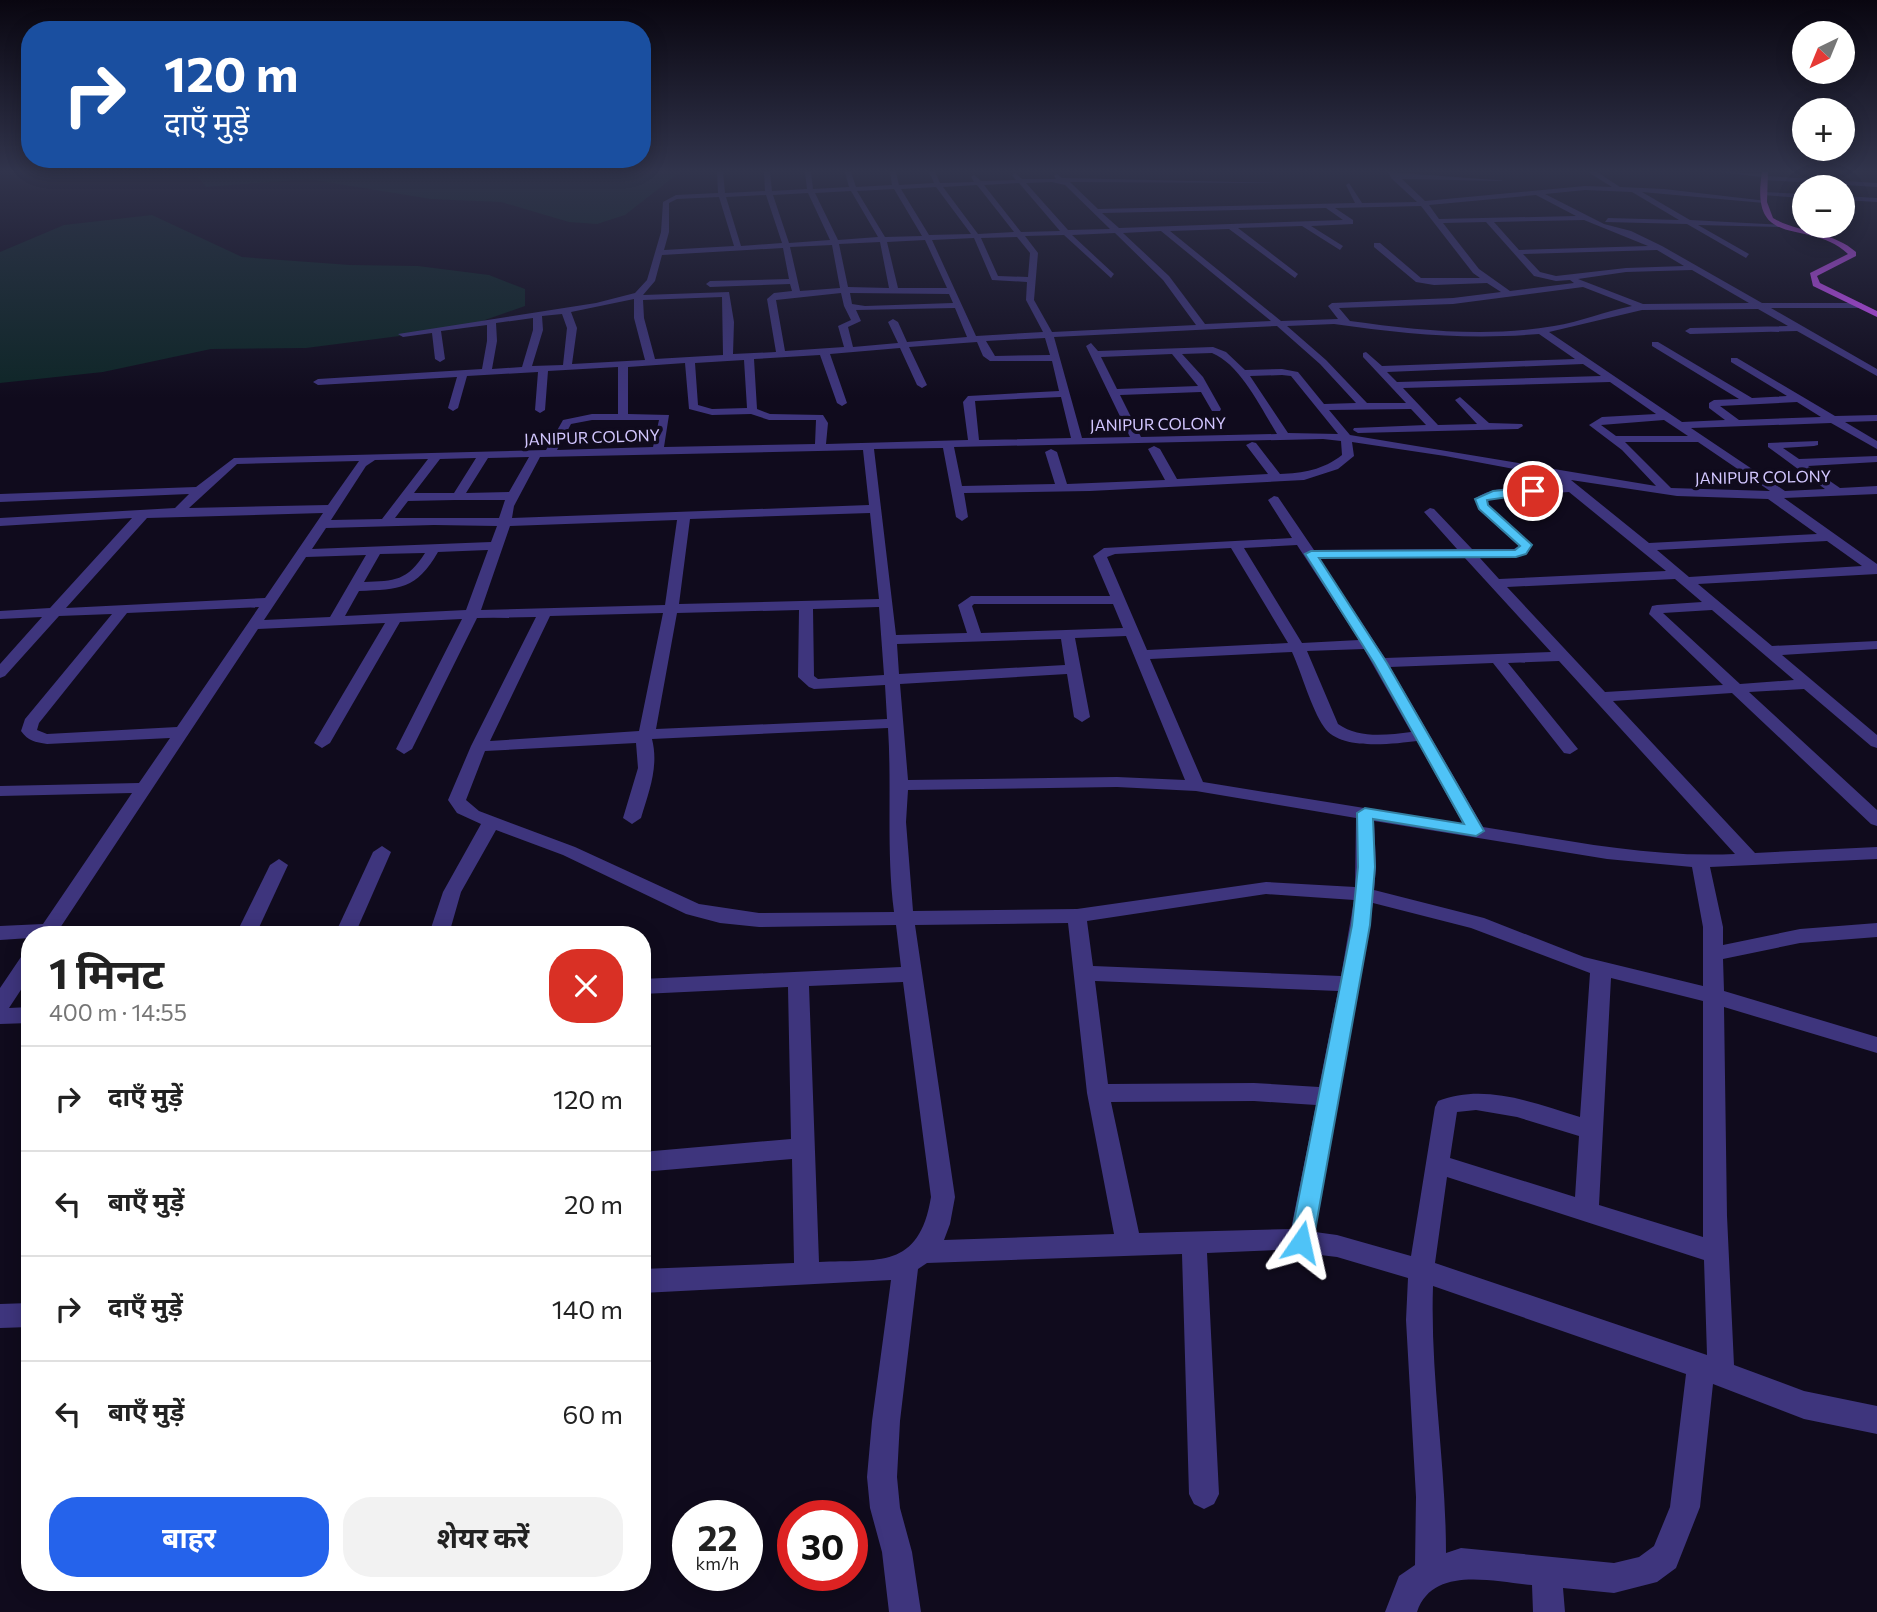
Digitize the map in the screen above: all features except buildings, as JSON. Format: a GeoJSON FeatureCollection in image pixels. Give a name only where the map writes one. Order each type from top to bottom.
{"type":"FeatureCollection","features":[{"type":"Feature","properties":{"kind":"main road"},"geometry":{"type":"LineString","coordinates":[[1846,247],[1853,254],[1813,275],[1816,284],[1877,314]]}},
{"type":"Feature","properties":{"kind":"street"},"geometry":{"type":"LineString","coordinates":[[651,362],[639,318],[638,297],[651,281],[660,247]]}},
{"type":"Feature","properties":{"kind":"street"},"geometry":{"type":"LineString","coordinates":[[658,253],[750,247]]}},
{"type":"Feature","properties":{"kind":"street"},"geometry":{"type":"LineString","coordinates":[[786,247],[796,292]]}},
{"type":"Feature","properties":{"kind":"street"},"geometry":{"type":"LineString","coordinates":[[836,247],[843,290],[856,321],[843,326],[849,350]]}},
{"type":"Feature","properties":{"kind":"street"},"geometry":{"type":"LineString","coordinates":[[885,247],[894,290]]}},
{"type":"Feature","properties":{"kind":"street"},"geometry":{"type":"LineString","coordinates":[[932,247],[976,339],[988,356],[993,359],[1056,358]]}},
{"type":"Feature","properties":{"kind":"street"},"geometry":{"type":"LineString","coordinates":[[981,247],[995,278],[1030,279]]}},
{"type":"Feature","properties":{"kind":"street"},"geometry":{"type":"LineString","coordinates":[[1030,247],[1034,253],[1030,300],[1049,335],[1077,441]]}},
{"type":"Feature","properties":{"kind":"street"},"geometry":{"type":"LineString","coordinates":[[1081,247],[1111,276]]}},
{"type":"Feature","properties":{"kind":"street"},"geometry":{"type":"LineString","coordinates":[[1133,247],[1166,278],[1203,328]]}},
{"type":"Feature","properties":{"kind":"street"},"geometry":{"type":"LineString","coordinates":[[1185,247],[1250,298],[1323,362],[1364,407]]}},
{"type":"Feature","properties":{"kind":"street"},"geometry":{"type":"LineString","coordinates":[[1257,247],[1294,276]]}},
{"type":"Feature","properties":{"kind":"street"},"geometry":{"type":"LineString","coordinates":[[1380,247],[1419,280],[1487,280]]}},
{"type":"Feature","properties":{"kind":"street"},"geometry":{"type":"LineString","coordinates":[[1458,247],[1487,280],[1509,294]]}},
{"type":"Feature","properties":{"kind":"street"},"geometry":{"type":"LineString","coordinates":[[1512,247],[1540,276],[1566,277],[1626,270],[1696,268]]}},
{"type":"Feature","properties":{"kind":"street"},"geometry":{"type":"LineString","coordinates":[[1731,247],[1746,256]]}},
{"type":"Feature","properties":{"kind":"street"},"geometry":{"type":"LineString","coordinates":[[1516,252],[1660,248],[1877,373]]}},
{"type":"Feature","properties":{"kind":"street"},"geometry":{"type":"LineString","coordinates":[[1566,277],[1642,307]]}},
{"type":"Feature","properties":{"kind":"street"},"geometry":{"type":"LineString","coordinates":[[700,284],[794,281]]}},
{"type":"Feature","properties":{"kind":"street"},"geometry":{"type":"LineString","coordinates":[[1346,322],[1332,306],[1453,300],[1584,284]]}},
{"type":"Feature","properties":{"kind":"street"},"geometry":{"type":"LineString","coordinates":[[647,286],[660,285]]}},
{"type":"Feature","properties":{"kind":"street"},"geometry":{"type":"LineString","coordinates":[[780,354],[771,299],[777,295],[843,290],[953,291]]}},
{"type":"Feature","properties":{"kind":"street"},"geometry":{"type":"LineString","coordinates":[[403,334],[566,311],[638,297],[726,294],[728,356]]}},
{"type":"Feature","properties":{"kind":"street"},"geometry":{"type":"LineString","coordinates":[[850,307],[865,309],[960,305]]}},
{"type":"Feature","properties":{"kind":"street"},"geometry":{"type":"LineString","coordinates":[[318,382],[824,352],[976,339],[1278,324],[1346,322],[1417,333],[1506,334],[1541,331],[1642,307],[1859,305]]}},
{"type":"Feature","properties":{"kind":"street"},"geometry":{"type":"LineString","coordinates":[[566,311],[572,328],[567,368]]}},
{"type":"Feature","properties":{"kind":"street"},"geometry":{"type":"LineString","coordinates":[[526,370],[538,330],[538,315]]}},
{"type":"Feature","properties":{"kind":"street"},"geometry":{"type":"LineString","coordinates":[[487,372],[492,341],[491,321]]}},
{"type":"Feature","properties":{"kind":"street"},"geometry":{"type":"LineString","coordinates":[[893,322],[922,385]]}},
{"type":"Feature","properties":{"kind":"street"},"geometry":{"type":"LineString","coordinates":[[1690,331],[1800,328]]}},
{"type":"Feature","properties":{"kind":"street"},"geometry":{"type":"LineString","coordinates":[[436,329],[440,359]]}},
{"type":"Feature","properties":{"kind":"street"},"geometry":{"type":"LineString","coordinates":[[1541,331],[1670,416],[1876,570]]}},
{"type":"Feature","properties":{"kind":"street"},"geometry":{"type":"LineString","coordinates":[[1086,334],[1137,440]]}},
{"type":"Feature","properties":{"kind":"street"},"geometry":{"type":"LineString","coordinates":[[1655,344],[1751,401]]}},
{"type":"Feature","properties":{"kind":"street"},"geometry":{"type":"LineString","coordinates":[[1095,354],[1220,351],[1241,373],[1284,436]]}},
{"type":"Feature","properties":{"kind":"street"},"geometry":{"type":"LineString","coordinates":[[824,352],[842,403]]}},
{"type":"Feature","properties":{"kind":"street"},"geometry":{"type":"LineString","coordinates":[[1175,352],[1205,389],[1216,409]]}},
{"type":"Feature","properties":{"kind":"street"},"geometry":{"type":"LineString","coordinates":[[1366,355],[1435,428]]}},
{"type":"Feature","properties":{"kind":"street"},"geometry":{"type":"LineString","coordinates":[[748,356],[752,411]]}},
{"type":"Feature","properties":{"kind":"street"},"geometry":{"type":"LineString","coordinates":[[690,359],[693,407],[712,412],[752,411],[769,417],[819,417],[823,423],[820,446]]}},
{"type":"Feature","properties":{"kind":"street"},"geometry":{"type":"LineString","coordinates":[[1378,369],[1587,360]]}},
{"type":"Feature","properties":{"kind":"street"},"geometry":{"type":"LineString","coordinates":[[1734,360],[1877,446]]}},
{"type":"Feature","properties":{"kind":"street"},"geometry":{"type":"LineString","coordinates":[[622,416],[623,364]]}},
{"type":"Feature","properties":{"kind":"street"},"geometry":{"type":"LineString","coordinates":[[540,410],[543,369]]}},
{"type":"Feature","properties":{"kind":"street"},"geometry":{"type":"LineString","coordinates":[[453,408],[463,373]]}},
{"type":"Feature","properties":{"kind":"street"},"geometry":{"type":"LineString","coordinates":[[957,490],[1304,476],[1343,462],[1348,456],[1343,434],[1294,374],[1241,373]]}},
{"type":"Feature","properties":{"kind":"street"},"geometry":{"type":"LineString","coordinates":[[1393,385],[1615,379]]}},
{"type":"Feature","properties":{"kind":"street"},"geometry":{"type":"LineString","coordinates":[[1114,392],[1205,389]]}},
{"type":"Feature","properties":{"kind":"street"},"geometry":{"type":"LineString","coordinates":[[974,443],[968,402],[971,398],[1066,394]]}},
{"type":"Feature","properties":{"kind":"street"},"geometry":{"type":"LineString","coordinates":[[1736,423],[1713,406],[1714,403],[1798,399]]}},
{"type":"Feature","properties":{"kind":"street"},"geometry":{"type":"LineString","coordinates":[[1460,400],[1486,427]]}},
{"type":"Feature","properties":{"kind":"street"},"geometry":{"type":"LineString","coordinates":[[1321,407],[1414,407]]}},
{"type":"Feature","properties":{"kind":"street"},"geometry":{"type":"LineString","coordinates":[[1667,491],[1633,454],[1594,425],[1596,422],[1670,416]]}},
{"type":"Feature","properties":{"kind":"street"},"geometry":{"type":"LineString","coordinates":[[404,749],[472,614],[514,496],[567,422],[580,418],[665,417],[658,451]]}},
{"type":"Feature","properties":{"kind":"street"},"geometry":{"type":"LineString","coordinates":[[1682,425],[1877,418]]}},
{"type":"Feature","properties":{"kind":"street"},"geometry":{"type":"LineString","coordinates":[[1781,422],[1843,461]]}},
{"type":"Feature","properties":{"kind":"street"},"geometry":{"type":"LineString","coordinates":[[1343,434],[1518,426]]}},
{"type":"Feature","properties":{"kind":"street","name":"JANIPUR COLONY"},"geometry":{"type":"LineString","coordinates":[[179,512],[199,490],[234,461],[1343,434],[1667,491],[1728,496],[1877,490]]}},
{"type":"Feature","properties":{"kind":"street"},"geometry":{"type":"LineString","coordinates":[[1613,439],[1702,439]]}},
{"type":"Feature","properties":{"kind":"street"},"geometry":{"type":"LineString","coordinates":[[948,443],[962,517]]}},
{"type":"Feature","properties":{"kind":"street"},"geometry":{"type":"LineString","coordinates":[[1814,443],[1772,445],[1837,492]]}},
{"type":"Feature","properties":{"kind":"street"},"geometry":{"type":"LineString","coordinates":[[868,444],[886,603],[900,785],[898,856],[943,1197],[935,1234],[915,1258],[886,1421],[882,1477],[885,1508],[897,1552],[905,1612]]}},
{"type":"Feature","properties":{"kind":"street"},"geometry":{"type":"LineString","coordinates":[[1252,446],[1277,478]]}},
{"type":"Feature","properties":{"kind":"street"},"geometry":{"type":"LineString","coordinates":[[1154,449],[1173,483]]}},
{"type":"Feature","properties":{"kind":"street"},"geometry":{"type":"LineString","coordinates":[[1051,452],[1062,487]]}},
{"type":"Feature","properties":{"kind":"street"},"geometry":{"type":"LineString","coordinates":[[457,497],[484,455]]}},
{"type":"Feature","properties":{"kind":"street"},"geometry":{"type":"LineString","coordinates":[[386,522],[436,456]]}},
{"type":"Feature","properties":{"kind":"street"},"geometry":{"type":"LineString","coordinates":[[51,926],[362,464],[372,457]]}},
{"type":"Feature","properties":{"kind":"street"},"geometry":{"type":"LineString","coordinates":[[1795,463],[1877,459]]}},
{"type":"Feature","properties":{"kind":"street"},"geometry":{"type":"LineString","coordinates":[[1558,473],[1572,488],[1877,743]]}},
{"type":"Feature","properties":{"kind":"street"},"geometry":{"type":"LineString","coordinates":[[1196,786],[1101,560],[1100,556],[1104,552],[1235,544],[1516,553],[1526,548],[1521,540],[1483,506],[1480,502],[1484,496],[1572,488]]}},
{"type":"Feature","properties":{"kind":"street"},"geometry":{"type":"LineString","coordinates":[[0,498],[199,490]]}},
{"type":"Feature","properties":{"kind":"street"},"geometry":{"type":"LineString","coordinates":[[404,497],[514,496]]}},
{"type":"Feature","properties":{"kind":"street"},"geometry":{"type":"LineString","coordinates":[[1274,500],[1381,663],[1476,831]]}},
{"type":"Feature","properties":{"kind":"street"},"geometry":{"type":"LineString","coordinates":[[0,522],[179,512],[334,509]]}},
{"type":"Feature","properties":{"kind":"street"},"geometry":{"type":"LineString","coordinates":[[323,524],[505,522],[874,509]]}},
{"type":"Feature","properties":{"kind":"street"},"geometry":{"type":"LineString","coordinates":[[1430,512],[1752,861]]}},
{"type":"Feature","properties":{"kind":"street"},"geometry":{"type":"LineString","coordinates":[[0,673],[144,514]]}},
{"type":"Feature","properties":{"kind":"street"},"geometry":{"type":"LineString","coordinates":[[632,818],[649,766],[645,735],[671,609],[684,516]]}},
{"type":"Feature","properties":{"kind":"street"},"geometry":{"type":"LineString","coordinates":[[1645,547],[1831,537]]}},
{"type":"Feature","properties":{"kind":"street"},"geometry":{"type":"LineString","coordinates":[[1235,544],[1298,648],[1331,726],[1337,732],[1356,737],[1422,736]]}},
{"type":"Feature","properties":{"kind":"street"},"geometry":{"type":"LineString","coordinates":[[303,553],[497,546]]}},
{"type":"Feature","properties":{"kind":"street"},"geometry":{"type":"LineString","coordinates":[[354,587],[412,580],[422,570],[434,548]]}},
{"type":"Feature","properties":{"kind":"street"},"geometry":{"type":"LineString","coordinates":[[335,621],[375,551]]}},
{"type":"Feature","properties":{"kind":"street"},"geometry":{"type":"LineString","coordinates":[[1498,583],[1876,570]]}},
{"type":"Feature","properties":{"kind":"street"},"geometry":{"type":"LineString","coordinates":[[975,637],[965,605],[971,600],[1118,600]]}},
{"type":"Feature","properties":{"kind":"street"},"geometry":{"type":"LineString","coordinates":[[0,615],[270,602]]}},
{"type":"Feature","properties":{"kind":"street"},"geometry":{"type":"LineString","coordinates":[[254,625],[472,614],[886,603]]}},
{"type":"Feature","properties":{"kind":"street"},"geometry":{"type":"LineString","coordinates":[[806,605],[806,677],[808,681],[823,685],[1073,669]]}},
{"type":"Feature","properties":{"kind":"street"},"geometry":{"type":"LineString","coordinates":[[1714,606],[1662,608],[1657,609],[1656,614],[1877,820]]}},
{"type":"Feature","properties":{"kind":"street"},"geometry":{"type":"LineString","coordinates":[[124,608],[31,722],[29,731],[35,737],[47,739],[182,732]]}},
{"type":"Feature","properties":{"kind":"street"},"geometry":{"type":"LineString","coordinates":[[545,612],[479,746],[457,800],[463,809],[491,822],[569,851],[693,909],[720,916],[759,919],[1077,916],[1266,888],[1364,894],[1477,923],[1555,955],[1714,996],[1877,1045]]}},
{"type":"Feature","properties":{"kind":"street"},"geometry":{"type":"LineString","coordinates":[[322,743],[395,618]]}},
{"type":"Feature","properties":{"kind":"street"},"geometry":{"type":"LineString","coordinates":[[889,640],[1131,632]]}},
{"type":"Feature","properties":{"kind":"street"},"geometry":{"type":"LineString","coordinates":[[1067,634],[1082,717]]}},
{"type":"Feature","properties":{"kind":"street"},"geometry":{"type":"LineString","coordinates":[[1141,655],[1369,644]]}},
{"type":"Feature","properties":{"kind":"street"},"geometry":{"type":"LineString","coordinates":[[1767,651],[1877,645]]}},
{"type":"Feature","properties":{"kind":"street"},"geometry":{"type":"LineString","coordinates":[[1381,663],[1564,656]]}},
{"type":"Feature","properties":{"kind":"street"},"geometry":{"type":"LineString","coordinates":[[1498,660],[1570,749]]}},
{"type":"Feature","properties":{"kind":"street"},"geometry":{"type":"LineString","coordinates":[[1602,697],[1805,684]]}},
{"type":"Feature","properties":{"kind":"street"},"geometry":{"type":"LineString","coordinates":[[479,746],[895,723]]}},
{"type":"Feature","properties":{"kind":"street"},"geometry":{"type":"LineString","coordinates":[[900,785],[1117,782],[1196,786],[1607,853],[1700,862],[1877,853]]}},
{"type":"Feature","properties":{"kind":"street"},"geometry":{"type":"LineString","coordinates":[[0,791],[144,788]]}},
{"type":"Feature","properties":{"kind":"street"},"geometry":{"type":"LineString","coordinates":[[1301,1242],[1350,984],[1364,894],[1367,867],[1365,813]]}},
{"type":"Feature","properties":{"kind":"street"},"geometry":{"type":"LineString","coordinates":[[442,926],[455,886],[491,822]]}},
{"type":"Feature","properties":{"kind":"street"},"geometry":{"type":"LineString","coordinates":[[349,926],[382,852]]}},
{"type":"Feature","properties":{"kind":"street"},"geometry":{"type":"LineString","coordinates":[[1401,1612],[1410,1587],[1430,1573],[1461,1563],[1614,1578],[1646,1572],[1665,1556],[1685,1507],[1711,1369],[1718,1253],[1713,927],[1700,862]]}},
{"type":"Feature","properties":{"kind":"street"},"geometry":{"type":"LineString","coordinates":[[250,926],[279,865]]}},
{"type":"Feature","properties":{"kind":"street"},"geometry":{"type":"LineString","coordinates":[[1077,916],[1098,1093],[1129,1245]]}},
{"type":"Feature","properties":{"kind":"street"},"geometry":{"type":"LineString","coordinates":[[1714,954],[1800,936],[1877,930]]}},
{"type":"Feature","properties":{"kind":"street"},"geometry":{"type":"LineString","coordinates":[[0,933],[21,933]]}},
{"type":"Feature","properties":{"kind":"street"},"geometry":{"type":"LineString","coordinates":[[1586,1212],[1601,968]]}},
{"type":"Feature","properties":{"kind":"street"},"geometry":{"type":"LineString","coordinates":[[0,1005],[21,973]]}},
{"type":"Feature","properties":{"kind":"street"},"geometry":{"type":"LineString","coordinates":[[1084,973],[1350,984]]}},
{"type":"Feature","properties":{"kind":"street"},"geometry":{"type":"LineString","coordinates":[[651,988],[912,974]]}},
{"type":"Feature","properties":{"kind":"street"},"geometry":{"type":"LineString","coordinates":[[798,980],[807,1274]]}},
{"type":"Feature","properties":{"kind":"street"},"geometry":{"type":"LineString","coordinates":[[0,1016],[21,1015]]}},
{"type":"Feature","properties":{"kind":"street"},"geometry":{"type":"LineString","coordinates":[[1098,1093],[1254,1092],[1329,1097]]}},
{"type":"Feature","properties":{"kind":"street"},"geometry":{"type":"LineString","coordinates":[[1430,1573],[1431,1497],[1421,1363],[1421,1271],[1446,1107],[1453,1102],[1480,1102],[1591,1130]]}},
{"type":"Feature","properties":{"kind":"street"},"geometry":{"type":"LineString","coordinates":[[651,1161],[804,1148]]}},
{"type":"Feature","properties":{"kind":"street"},"geometry":{"type":"LineString","coordinates":[[1437,1164],[1718,1253]]}},
{"type":"Feature","properties":{"kind":"street"},"geometry":{"type":"LineString","coordinates":[[651,1281],[888,1270],[915,1258],[1278,1239],[1337,1246],[1421,1271],[1711,1369],[1804,1405],[1877,1420]]}},
{"type":"Feature","properties":{"kind":"street"},"geometry":{"type":"LineString","coordinates":[[1194,1242],[1204,1494]]}},
{"type":"Feature","properties":{"kind":"street"},"geometry":{"type":"LineString","coordinates":[[0,1317],[21,1316]]}},
{"type":"Feature","properties":{"kind":"street"},"geometry":{"type":"LineString","coordinates":[[1547,1571],[1549,1612]]}},
{"type":"Feature","properties":{"kind":"green space"},"geometry":{"type":"Polygon","coordinates":[[[11,247],[221,247],[242,257],[350,265],[418,266],[489,275],[525,289],[525,306],[462,328],[306,348],[211,349],[103,372],[0,383],[0,252],[11,247]]]}},
{"type":"Feature","properties":{"kind":"route"},"geometry":{"type":"LineString","coordinates":[[1301,1242],[1361,925],[1367,867],[1365,813],[1476,831],[1381,663],[1311,554],[1516,553],[1526,548],[1526,545],[1480,502],[1484,496],[1493,494],[1533,491]]}}]}
